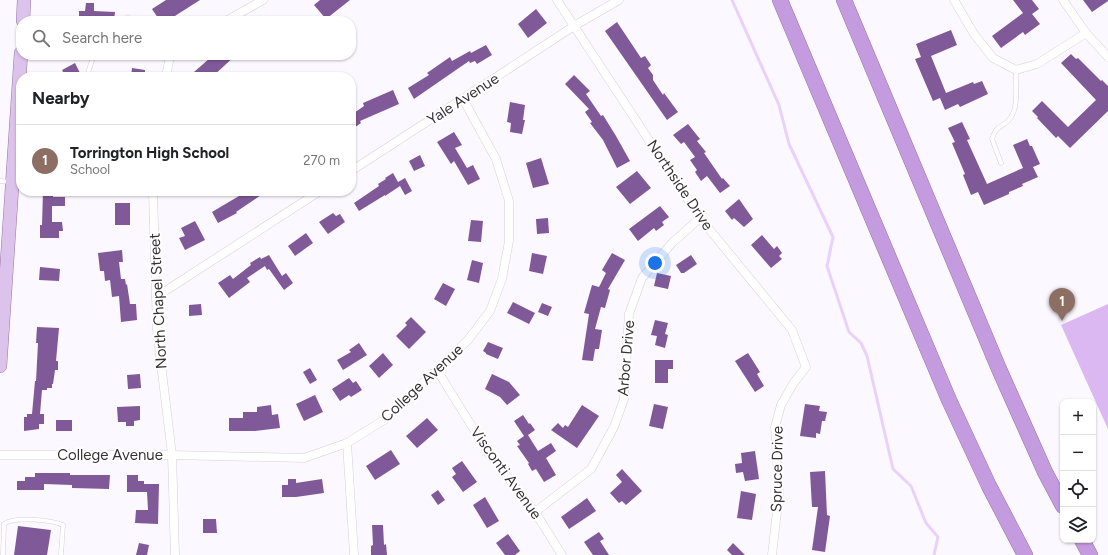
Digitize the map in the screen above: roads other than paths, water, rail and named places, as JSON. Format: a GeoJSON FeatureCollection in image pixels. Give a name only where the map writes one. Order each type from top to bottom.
{"type":"FeatureCollection","features":[{"type":"Feature","properties":{"kind":"highway"},"geometry":{"type":"LineString","coordinates":[[780,0],[949,400],[989,486],[1025,555]]}},
{"type":"Feature","properties":{"kind":"highway"},"geometry":{"type":"LineString","coordinates":[[844,0],[999,369],[1045,472],[1060,500]]}},
{"type":"Feature","properties":{"kind":"highway"},"geometry":{"type":"LineString","coordinates":[[1084,543],[1090,555]]}},
{"type":"Feature","properties":{"kind":"main road"},"geometry":{"type":"LineString","coordinates":[[23,16],[24,0]]}},
{"type":"Feature","properties":{"kind":"main road"},"geometry":{"type":"LineString","coordinates":[[19,72],[20,60]]}},
{"type":"Feature","properties":{"kind":"main road"},"geometry":{"type":"LineString","coordinates":[[0,366],[6,181],[16,96]]}},
{"type":"Feature","properties":{"kind":"street"},"geometry":{"type":"LineString","coordinates":[[235,16],[263,0]]}},
{"type":"Feature","properties":{"kind":"street","name":"Northside Drive"},"geometry":{"type":"LineString","coordinates":[[558,0],[700,218],[792,330],[806,367]]}},
{"type":"Feature","properties":{"kind":"street","name":"Yale Avenue"},"geometry":{"type":"LineString","coordinates":[[356,168],[574,26],[618,0]]}},
{"type":"Feature","properties":{"kind":"street"},"geometry":{"type":"LineString","coordinates":[[954,0],[974,34],[993,58],[1016,70],[1037,64],[1086,33]]}},
{"type":"Feature","properties":{"kind":"street"},"geometry":{"type":"LineString","coordinates":[[1063,0],[1086,33],[1108,57]]}},
{"type":"Feature","properties":{"kind":"street"},"geometry":{"type":"LineString","coordinates":[[167,72],[171,60]]}},
{"type":"Feature","properties":{"kind":"street","name":"College Avenue"},"geometry":{"type":"LineString","coordinates":[[0,455],[172,455],[304,458],[346,443],[384,420],[468,340],[490,311],[502,279],[509,241],[509,201],[496,159],[463,99]]}},
{"type":"Feature","properties":{"kind":"street","name":"North Chapel Street"},"geometry":{"type":"LineString","coordinates":[[153,196],[157,330],[172,455],[175,555]]}},
{"type":"Feature","properties":{"kind":"street"},"geometry":{"type":"LineString","coordinates":[[156,297],[312,196]]}},
{"type":"Feature","properties":{"kind":"street","name":"Arbor Drive"},"geometry":{"type":"LineString","coordinates":[[535,512],[590,469],[614,427],[624,399],[629,314],[642,278],[672,243],[700,218]]}},
{"type":"Feature","properties":{"kind":"street","name":"Spruce Drive"},"geometry":{"type":"LineString","coordinates":[[772,555],[779,494],[775,427],[781,405],[793,384],[806,367]]}},
{"type":"Feature","properties":{"kind":"street","name":"Visconti Avenue"},"geometry":{"type":"LineString","coordinates":[[437,370],[489,454],[535,512],[562,555]]}},
{"type":"Feature","properties":{"kind":"street"},"geometry":{"type":"LineString","coordinates":[[346,443],[354,555]]}},
{"type":"Feature","properties":{"kind":"lane"},"geometry":{"type":"LineString","coordinates":[[88,72],[93,60]]}},
{"type":"Feature","properties":{"kind":"lane"},"geometry":{"type":"LineString","coordinates":[[1001,163],[992,139],[995,130],[1008,121],[1013,114],[1016,104],[1016,70]]}},
{"type":"Feature","properties":{"kind":"lane"},"geometry":{"type":"LineString","coordinates":[[2,555],[4,524],[22,519],[61,524],[64,526],[61,555]]}},
{"type":"Feature","properties":{"kind":"waterway"},"geometry":{"type":"LineString","coordinates":[[732,0],[779,105],[789,144],[833,237],[827,266],[849,332],[861,343],[867,356],[893,469],[911,486],[926,523],[938,537],[934,555]]}},
{"type":"Feature","properties":{"kind":"place","name":"Torrington High School"},"geometry":{"type":"Point","coordinates":[1062,321]}}]}
